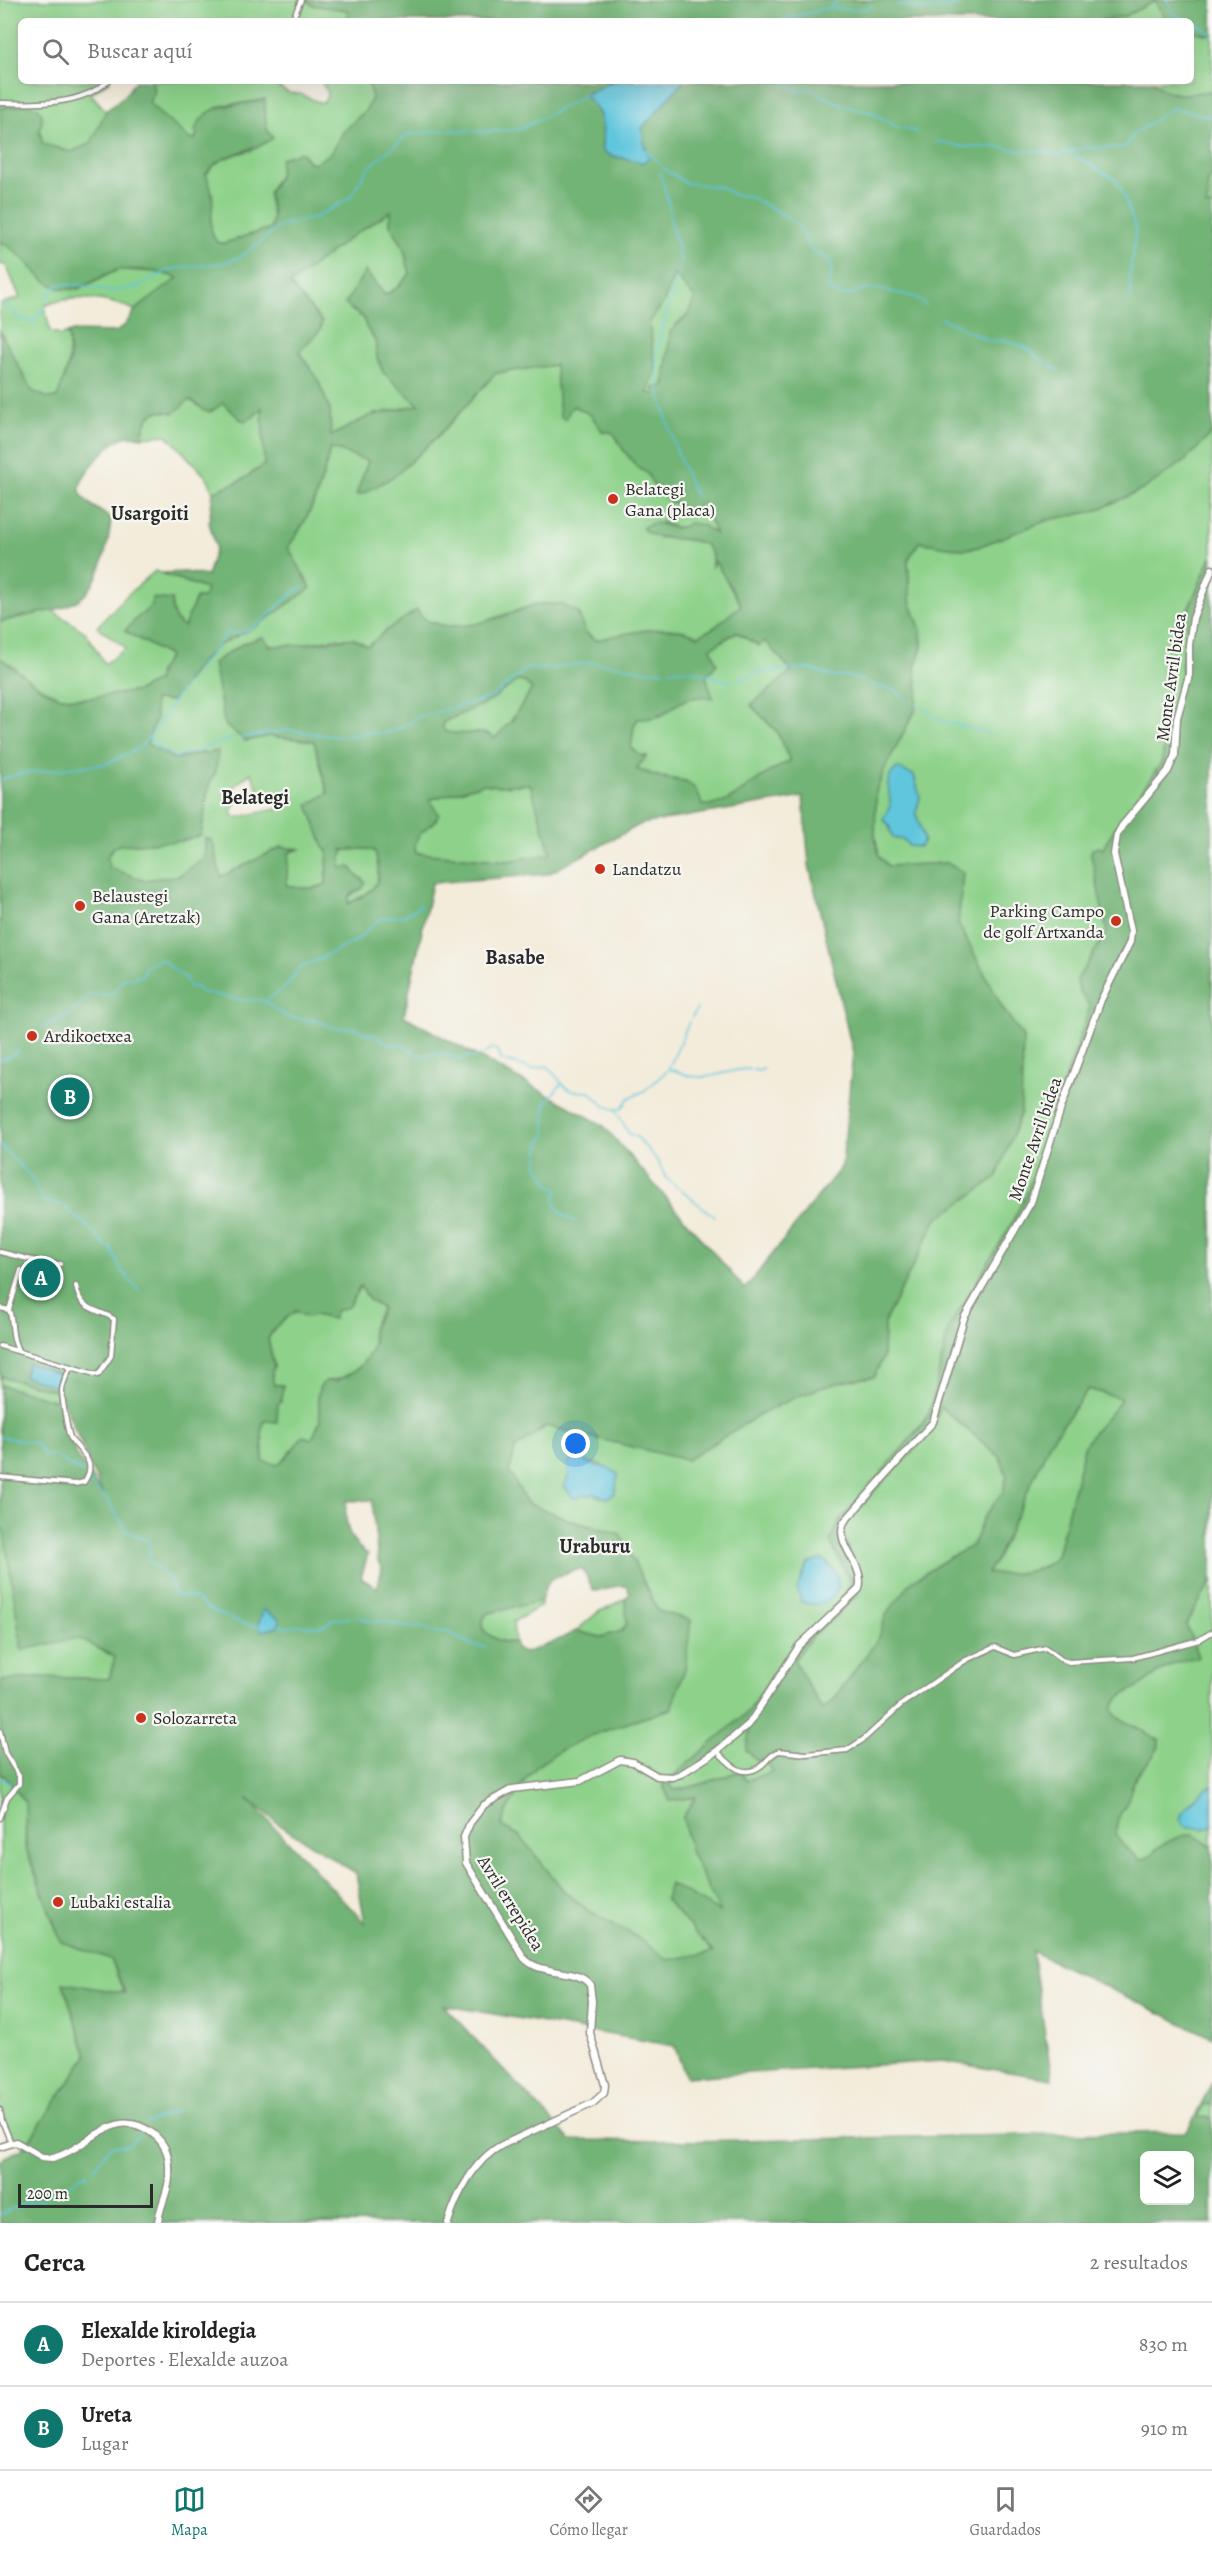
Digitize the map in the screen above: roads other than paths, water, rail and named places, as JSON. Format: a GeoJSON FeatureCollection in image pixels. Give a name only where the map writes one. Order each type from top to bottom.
{"type":"FeatureCollection","features":[{"type":"Feature","properties":{"kind":"street"},"geometry":{"type":"LineString","coordinates":[[293,18],[301,0]]}},
{"type":"Feature","properties":{"kind":"street"},"geometry":{"type":"LineString","coordinates":[[0,103],[38,104],[57,101],[95,91],[104,84]]}},
{"type":"Feature","properties":{"kind":"street","name":"Monte Avril bidea"},"geometry":{"type":"LineString","coordinates":[[717,1751],[749,1724],[799,1646],[859,1589],[860,1577],[842,1536],[844,1522],[933,1422],[964,1318],[1031,1202],[1061,1108],[1101,1000],[1130,942],[1131,931],[1114,854],[1114,844],[1122,826],[1168,771],[1175,754],[1179,707],[1189,675],[1192,624],[1212,568]]}},
{"type":"Feature","properties":{"kind":"street"},"geometry":{"type":"LineString","coordinates":[[0,1252],[48,1264],[60,1264]]}},
{"type":"Feature","properties":{"kind":"street"},"geometry":{"type":"LineString","coordinates":[[18,1351],[11,1333],[9,1310],[21,1270]]}},
{"type":"Feature","properties":{"kind":"street"},"geometry":{"type":"LineString","coordinates":[[0,1347],[98,1375],[111,1356],[114,1319],[94,1312],[87,1303],[80,1299],[76,1286]]}},
{"type":"Feature","properties":{"kind":"street"},"geometry":{"type":"LineString","coordinates":[[0,1308],[9,1310]]}},
{"type":"Feature","properties":{"kind":"street"},"geometry":{"type":"LineString","coordinates":[[0,1477],[75,1484],[84,1482],[89,1469],[86,1454],[71,1438],[63,1396],[63,1385],[70,1368]]}},
{"type":"Feature","properties":{"kind":"street"},"geometry":{"type":"LineString","coordinates":[[717,1751],[734,1768],[745,1772],[758,1768],[774,1753],[781,1750],[806,1754],[847,1750],[863,1741],[902,1704],[942,1675],[966,1660],[994,1647],[1014,1655],[1044,1647],[1068,1662],[1120,1659],[1133,1658],[1199,1640],[1212,1632]]}},
{"type":"Feature","properties":{"kind":"street"},"geometry":{"type":"LineString","coordinates":[[0,1731],[5,1753],[19,1776],[19,1784],[7,1798],[0,1818]]}},
{"type":"Feature","properties":{"kind":"street","name":"Avril errepidea"},"geometry":{"type":"LineString","coordinates":[[448,2223],[461,2192],[489,2154],[595,2102],[604,2093],[605,2085],[590,2033],[592,2001],[590,1985],[581,1978],[538,1968],[524,1958],[468,1869],[464,1843],[470,1823],[484,1805],[512,1789],[580,1781],[622,1760],[633,1762],[657,1776],[672,1777],[681,1774],[717,1751]]}},
{"type":"Feature","properties":{"kind":"street"},"geometry":{"type":"LineString","coordinates":[[0,2110],[11,2143]]}},
{"type":"Feature","properties":{"kind":"street"},"geometry":{"type":"LineString","coordinates":[[0,2147],[11,2143],[20,2144],[42,2157],[52,2158],[121,2122],[139,2125],[159,2140],[168,2153],[169,2184],[158,2223]]}},
{"type":"Feature","properties":{"kind":"water"},"geometry":{"type":"Polygon","coordinates":[[[607,84],[681,84],[642,128],[649,158],[642,163],[610,155],[602,150],[601,119],[596,107],[584,95],[607,84]]]}},
{"type":"Feature","properties":{"kind":"water"},"geometry":{"type":"Polygon","coordinates":[[[897,768],[914,775],[920,797],[916,813],[924,840],[920,847],[909,846],[904,840],[893,838],[889,826],[883,819],[890,805],[888,781],[892,772],[897,768]]]}},
{"type":"Feature","properties":{"kind":"water"},"geometry":{"type":"Polygon","coordinates":[[[28,1363],[59,1374],[55,1386],[24,1376],[28,1363]]]}},
{"type":"Feature","properties":{"kind":"water"},"geometry":{"type":"Polygon","coordinates":[[[579,1457],[587,1463],[608,1468],[618,1474],[615,1493],[607,1498],[594,1494],[573,1498],[564,1486],[568,1478],[568,1462],[579,1457]]]}},
{"type":"Feature","properties":{"kind":"water"},"geometry":{"type":"Polygon","coordinates":[[[821,1559],[837,1575],[836,1592],[823,1603],[801,1602],[797,1588],[808,1564],[821,1559]]]}},
{"type":"Feature","properties":{"kind":"water"},"geometry":{"type":"Polygon","coordinates":[[[263,1610],[278,1618],[280,1622],[278,1626],[262,1631],[258,1625],[263,1610]]]}},
{"type":"Feature","properties":{"kind":"water"},"geometry":{"type":"Polygon","coordinates":[[[1212,1786],[1212,1825],[1204,1829],[1184,1826],[1180,1819],[1185,1810],[1198,1795],[1212,1786]]]}},
{"type":"Feature","properties":{"kind":"waterway"},"geometry":{"type":"LineString","coordinates":[[831,6],[837,0]]}},
{"type":"Feature","properties":{"kind":"waterway"},"geometry":{"type":"LineString","coordinates":[[896,4],[933,9],[951,7],[967,0]]}},
{"type":"Feature","properties":{"kind":"waterway"},"geometry":{"type":"LineString","coordinates":[[1167,0],[1173,14],[1182,18]]}},
{"type":"Feature","properties":{"kind":"waterway"},"geometry":{"type":"LineString","coordinates":[[792,18],[827,8],[852,10],[874,7]]}},
{"type":"Feature","properties":{"kind":"waterway"},"geometry":{"type":"LineString","coordinates":[[1194,23],[1212,36]]}},
{"type":"Feature","properties":{"kind":"waterway"},"geometry":{"type":"LineString","coordinates":[[787,84],[797,91],[809,89],[847,107],[874,113],[895,126],[917,132]]}},
{"type":"Feature","properties":{"kind":"waterway"},"geometry":{"type":"LineString","coordinates":[[47,299],[53,288],[63,284],[110,291],[135,288],[171,269],[223,263],[240,257],[282,225],[315,218],[350,198],[367,169],[409,134],[450,130],[484,132],[521,129],[585,95]]}},
{"type":"Feature","properties":{"kind":"waterway"},"geometry":{"type":"LineString","coordinates":[[936,141],[965,147],[1046,151],[1058,156],[1084,148],[1126,147],[1133,135],[1172,108],[1212,117]]}},
{"type":"Feature","properties":{"kind":"waterway"},"geometry":{"type":"LineString","coordinates":[[646,150],[660,164]]}},
{"type":"Feature","properties":{"kind":"waterway"},"geometry":{"type":"LineString","coordinates":[[1068,151],[1116,180],[1122,191],[1136,229],[1130,275],[1131,299]]}},
{"type":"Feature","properties":{"kind":"waterway"},"geometry":{"type":"LineString","coordinates":[[663,168],[686,183],[721,187],[734,195],[749,196],[788,217],[800,227],[811,250],[828,259],[832,268],[828,289],[836,294],[847,296],[860,290],[877,289],[915,297],[926,306]]}},
{"type":"Feature","properties":{"kind":"waterway"},"geometry":{"type":"LineString","coordinates":[[660,172],[670,209]]}},
{"type":"Feature","properties":{"kind":"waterway"},"geometry":{"type":"LineString","coordinates":[[670,212],[680,261],[659,341],[658,378],[674,444],[697,499]]}},
{"type":"Feature","properties":{"kind":"waterway"},"geometry":{"type":"LineString","coordinates":[[2,303],[19,318],[34,322],[45,307]]}},
{"type":"Feature","properties":{"kind":"waterway"},"geometry":{"type":"LineString","coordinates":[[941,318],[989,341],[1006,340],[1031,350],[1045,362]]}},
{"type":"Feature","properties":{"kind":"waterway"},"geometry":{"type":"LineString","coordinates":[[1049,365],[1060,371]]}},
{"type":"Feature","properties":{"kind":"waterway"},"geometry":{"type":"LineString","coordinates":[[0,780],[17,774],[106,764],[139,748],[149,738],[181,687],[191,680],[227,632],[239,633],[249,629],[303,587]]}},
{"type":"Feature","properties":{"kind":"waterway"},"geometry":{"type":"LineString","coordinates":[[407,725],[417,717],[493,697],[527,668],[543,669],[593,663],[664,671]]}},
{"type":"Feature","properties":{"kind":"waterway"},"geometry":{"type":"LineString","coordinates":[[738,680],[760,672],[808,668],[834,677],[846,676],[863,680]]}},
{"type":"Feature","properties":{"kind":"waterway"},"geometry":{"type":"LineString","coordinates":[[670,670],[692,670],[731,682]]}},
{"type":"Feature","properties":{"kind":"waterway"},"geometry":{"type":"LineString","coordinates":[[870,684],[895,690],[908,701]]}},
{"type":"Feature","properties":{"kind":"waterway"},"geometry":{"type":"LineString","coordinates":[[915,703],[940,720],[988,733]]}},
{"type":"Feature","properties":{"kind":"waterway"},"geometry":{"type":"LineString","coordinates":[[384,734],[404,726]]}},
{"type":"Feature","properties":{"kind":"waterway"},"geometry":{"type":"LineString","coordinates":[[241,738],[290,730],[337,737],[373,732],[380,734]]}},
{"type":"Feature","properties":{"kind":"waterway"},"geometry":{"type":"LineString","coordinates":[[150,738],[160,750],[177,757],[234,738]]}},
{"type":"Feature","properties":{"kind":"waterway"},"geometry":{"type":"LineString","coordinates":[[264,1002],[285,988],[299,969],[358,940],[376,921],[404,916],[421,905]]}},
{"type":"Feature","properties":{"kind":"waterway"},"geometry":{"type":"LineString","coordinates":[[43,1027],[70,1014],[90,994],[112,994],[124,979],[142,976],[147,964],[161,959],[186,979],[189,987],[197,987],[201,992],[241,1000],[262,1000],[287,1017],[318,1021],[334,1028],[355,1028],[375,1035],[390,1045],[403,1044],[419,1056],[443,1053],[460,1059],[483,1055],[493,1048],[499,1052],[501,1060],[533,1069],[547,1066],[568,1089],[590,1092],[604,1105],[616,1109],[621,1109],[629,1098],[644,1091],[669,1069],[700,1077],[764,1069]]}},
{"type":"Feature","properties":{"kind":"waterway"},"geometry":{"type":"LineString","coordinates":[[692,1017],[697,1009]]}},
{"type":"Feature","properties":{"kind":"waterway"},"geometry":{"type":"LineString","coordinates":[[669,1068],[689,1022]]}},
{"type":"Feature","properties":{"kind":"waterway"},"geometry":{"type":"LineString","coordinates":[[1,1059],[12,1056],[19,1049]]}},
{"type":"Feature","properties":{"kind":"waterway"},"geometry":{"type":"LineString","coordinates":[[561,1084],[545,1104],[545,1136],[541,1141],[537,1163],[549,1185],[557,1189],[555,1205],[575,1222]]}},
{"type":"Feature","properties":{"kind":"waterway"},"geometry":{"type":"LineString","coordinates":[[616,1110],[629,1134],[637,1137],[657,1160],[666,1178],[715,1217]]}},
{"type":"Feature","properties":{"kind":"waterway"},"geometry":{"type":"LineString","coordinates":[[0,1145],[31,1177],[44,1202],[61,1204],[96,1234],[105,1246],[111,1248],[121,1270],[140,1292]]}},
{"type":"Feature","properties":{"kind":"waterway"},"geometry":{"type":"LineString","coordinates":[[0,1437],[34,1443],[44,1455],[55,1457],[86,1473]]}},
{"type":"Feature","properties":{"kind":"waterway"},"geometry":{"type":"LineString","coordinates":[[89,1480],[108,1501],[127,1531],[149,1542],[149,1560],[171,1581],[174,1595],[196,1598],[215,1612],[245,1624],[260,1627]]}},
{"type":"Feature","properties":{"kind":"waterway"},"geometry":{"type":"LineString","coordinates":[[280,1625],[288,1628],[298,1625],[316,1627],[327,1624],[333,1619],[361,1617],[371,1622],[386,1621],[399,1626],[425,1628],[435,1633],[445,1631],[472,1645],[486,1647]]}},
{"type":"Feature","properties":{"kind":"waterway"},"geometry":{"type":"LineString","coordinates":[[0,1778],[11,1784]]}},
{"type":"Feature","properties":{"kind":"waterway"},"geometry":{"type":"LineString","coordinates":[[147,2123],[177,2111]]}},
{"type":"Feature","properties":{"kind":"waterway"},"geometry":{"type":"LineString","coordinates":[[94,2169],[110,2146],[129,2145],[139,2135]]}},
{"type":"Feature","properties":{"kind":"waterway"},"geometry":{"type":"LineString","coordinates":[[0,2214],[24,2204],[45,2199],[56,2187],[68,2186],[77,2178],[88,2174]]}},
{"type":"Feature","properties":{"kind":"place","name":"Belategi Gana (placa)"},"geometry":{"type":"Point","coordinates":[613,499]}},
{"type":"Feature","properties":{"kind":"place","name":"Landatzu"},"geometry":{"type":"Point","coordinates":[600,869]}},
{"type":"Feature","properties":{"kind":"place","name":"Belaustegi Gana (Aretzak)"},"geometry":{"type":"Point","coordinates":[80,906]}},
{"type":"Feature","properties":{"kind":"place","name":"Parking Campo de golf Artxanda"},"geometry":{"type":"Point","coordinates":[1116,921]}},
{"type":"Feature","properties":{"kind":"place","name":"Ardikoetxea"},"geometry":{"type":"Point","coordinates":[32,1036]}},
{"type":"Feature","properties":{"kind":"place","name":"Ureta"},"geometry":{"type":"Point","coordinates":[70,1097]}},
{"type":"Feature","properties":{"kind":"place","name":"Elexalde kiroldegia"},"geometry":{"type":"Point","coordinates":[41,1278]}},
{"type":"Feature","properties":{"kind":"place","name":"Solozarreta"},"geometry":{"type":"Point","coordinates":[141,1718]}},
{"type":"Feature","properties":{"kind":"place","name":"Lubaki estalia"},"geometry":{"type":"Point","coordinates":[58,1902]}},
{"type":"Feature","properties":{"kind":"district","name":"Usargoiti"},"geometry":{"type":"Point","coordinates":[150,513]}},
{"type":"Feature","properties":{"kind":"district","name":"Belategi"},"geometry":{"type":"Point","coordinates":[255,797]}},
{"type":"Feature","properties":{"kind":"district","name":"Basabe"},"geometry":{"type":"Point","coordinates":[515,957]}},
{"type":"Feature","properties":{"kind":"district","name":"Uraburu"},"geometry":{"type":"Point","coordinates":[595,1546]}}]}
